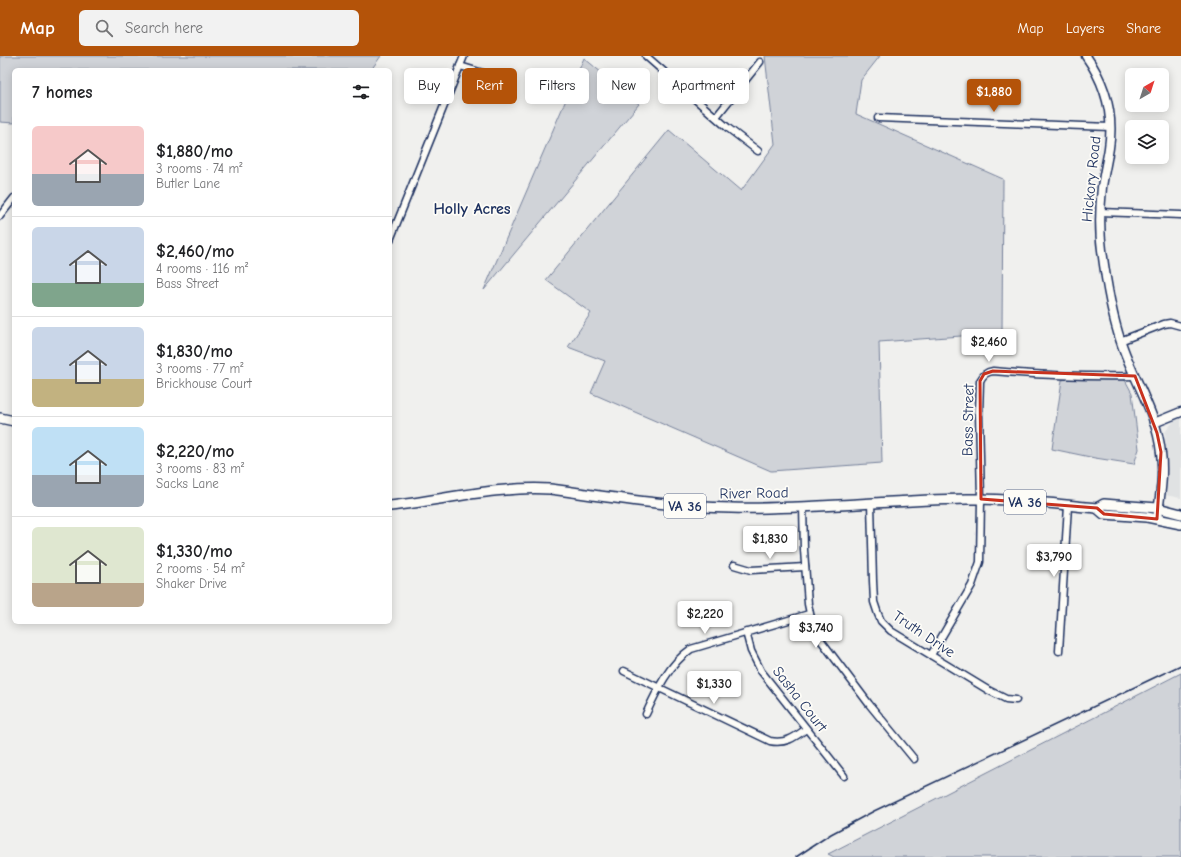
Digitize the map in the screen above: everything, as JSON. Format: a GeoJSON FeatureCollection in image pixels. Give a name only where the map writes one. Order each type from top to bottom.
{"type":"FeatureCollection","features":[{"type":"Feature","properties":{"kind":"main road","name":"Hickory Road"},"geometry":{"type":"LineString","coordinates":[[1086,56],[1096,71],[1103,88],[1109,111],[1109,147],[1100,212],[1101,240],[1105,272],[1120,341],[1137,380],[1160,442],[1162,481],[1157,519]]}},
{"type":"Feature","properties":{"kind":"main road"},"geometry":{"type":"LineString","coordinates":[[1154,423],[1181,412]]}},
{"type":"Feature","properties":{"kind":"main road"},"geometry":{"type":"LineString","coordinates":[[0,418],[12,421]]}},
{"type":"Feature","properties":{"kind":"main road","name":"River Road"},"geometry":{"type":"LineString","coordinates":[[392,506],[503,490],[534,488],[693,507],[733,508],[981,499],[1097,508],[1104,504],[1158,508],[1181,514]]}},
{"type":"Feature","properties":{"kind":"main road","name":"River Road"},"geometry":{"type":"LineString","coordinates":[[1097,508],[1104,514],[1157,519],[1181,524]]}},
{"type":"Feature","properties":{"kind":"street"},"geometry":{"type":"LineString","coordinates":[[392,235],[464,56]]}},
{"type":"Feature","properties":{"kind":"street"},"geometry":{"type":"LineString","coordinates":[[646,56],[716,117],[758,151]]}},
{"type":"Feature","properties":{"kind":"street"},"geometry":{"type":"LineString","coordinates":[[716,117],[760,62]]}},
{"type":"Feature","properties":{"kind":"street"},"geometry":{"type":"LineString","coordinates":[[460,66],[466,68]]}},
{"type":"Feature","properties":{"kind":"street"},"geometry":{"type":"LineString","coordinates":[[878,118],[1110,127]]}},
{"type":"Feature","properties":{"kind":"street"},"geometry":{"type":"LineString","coordinates":[[0,216],[12,201]]}},
{"type":"Feature","properties":{"kind":"street"},"geometry":{"type":"LineString","coordinates":[[1100,212],[1181,215]]}},
{"type":"Feature","properties":{"kind":"street"},"geometry":{"type":"LineString","coordinates":[[1120,341],[1164,324],[1170,323],[1181,326]]}},
{"type":"Feature","properties":{"kind":"street","name":"Bass Street"},"geometry":{"type":"LineString","coordinates":[[931,656],[972,586],[978,571],[981,554],[980,381],[984,374],[993,371],[1137,380]]}},
{"type":"Feature","properties":{"kind":"street","name":"Truth Drive"},"geometry":{"type":"LineString","coordinates":[[871,503],[874,602],[881,621],[891,631],[988,690],[1006,699],[1016,700]]}},
{"type":"Feature","properties":{"kind":"street"},"geometry":{"type":"LineString","coordinates":[[803,506],[805,566],[809,614],[813,627],[820,639],[914,759]]}},
{"type":"Feature","properties":{"kind":"street"},"geometry":{"type":"LineString","coordinates":[[1059,651],[1068,506]]}},
{"type":"Feature","properties":{"kind":"street"},"geometry":{"type":"LineString","coordinates":[[734,565],[751,570],[805,566]]}},
{"type":"Feature","properties":{"kind":"street"},"geometry":{"type":"LineString","coordinates":[[646,714],[659,688],[674,664],[691,649],[809,614]]}},
{"type":"Feature","properties":{"kind":"street","name":"Sasha Court"},"geometry":{"type":"LineString","coordinates":[[746,632],[751,651],[760,671],[844,776]]}},
{"type":"Feature","properties":{"kind":"street"},"geometry":{"type":"LineString","coordinates":[[624,671],[770,741],[786,741],[792,739],[806,729]]}},
{"type":"Feature","properties":{"kind":"highlighted area"},"geometry":{"type":"Polygon","coordinates":[[[993,371],[1135,376],[1157,433],[1161,452],[1157,519],[1104,514],[1097,508],[981,499],[980,381],[984,374],[993,371]]]}},
{"type":"Feature","properties":{"kind":"shaded area"},"geometry":{"type":"Polygon","coordinates":[[[0,56],[381,56],[372,68],[12,68],[12,123],[0,122],[0,56]]]}},
{"type":"Feature","properties":{"kind":"shaded area"},"geometry":{"type":"Polygon","coordinates":[[[765,56],[880,56],[861,80],[856,114],[1003,179],[1002,333],[879,342],[882,463],[771,471],[591,393],[605,361],[568,347],[591,313],[546,280],[669,130],[741,191],[775,144],[765,56]]]}},
{"type":"Feature","properties":{"kind":"shaded area"},"geometry":{"type":"Polygon","coordinates":[[[584,58],[597,69],[597,104],[639,104],[484,290],[564,104],[589,104],[589,68],[580,68],[584,58]]]}},
{"type":"Feature","properties":{"kind":"shaded area"},"geometry":{"type":"Polygon","coordinates":[[[1097,374],[1125,380],[1132,393],[1139,449],[1134,464],[1052,449],[1062,380],[1097,374]]]}},
{"type":"Feature","properties":{"kind":"shaded area"},"geometry":{"type":"Polygon","coordinates":[[[1181,417],[1181,498],[1165,495],[1167,476],[1165,432],[1176,418],[1181,417]]]}},
{"type":"Feature","properties":{"kind":"shaded area"},"geometry":{"type":"Polygon","coordinates":[[[1181,673],[1181,857],[834,857],[828,854],[1181,673]]]}},
{"type":"Feature","properties":{"kind":"railway"},"geometry":{"type":"LineString","coordinates":[[796,857],[831,834],[874,811],[1181,665]]}},
{"type":"Feature","properties":{"kind":"district","name":"Holly Acres"},"geometry":{"type":"Point","coordinates":[472,208]}}]}
